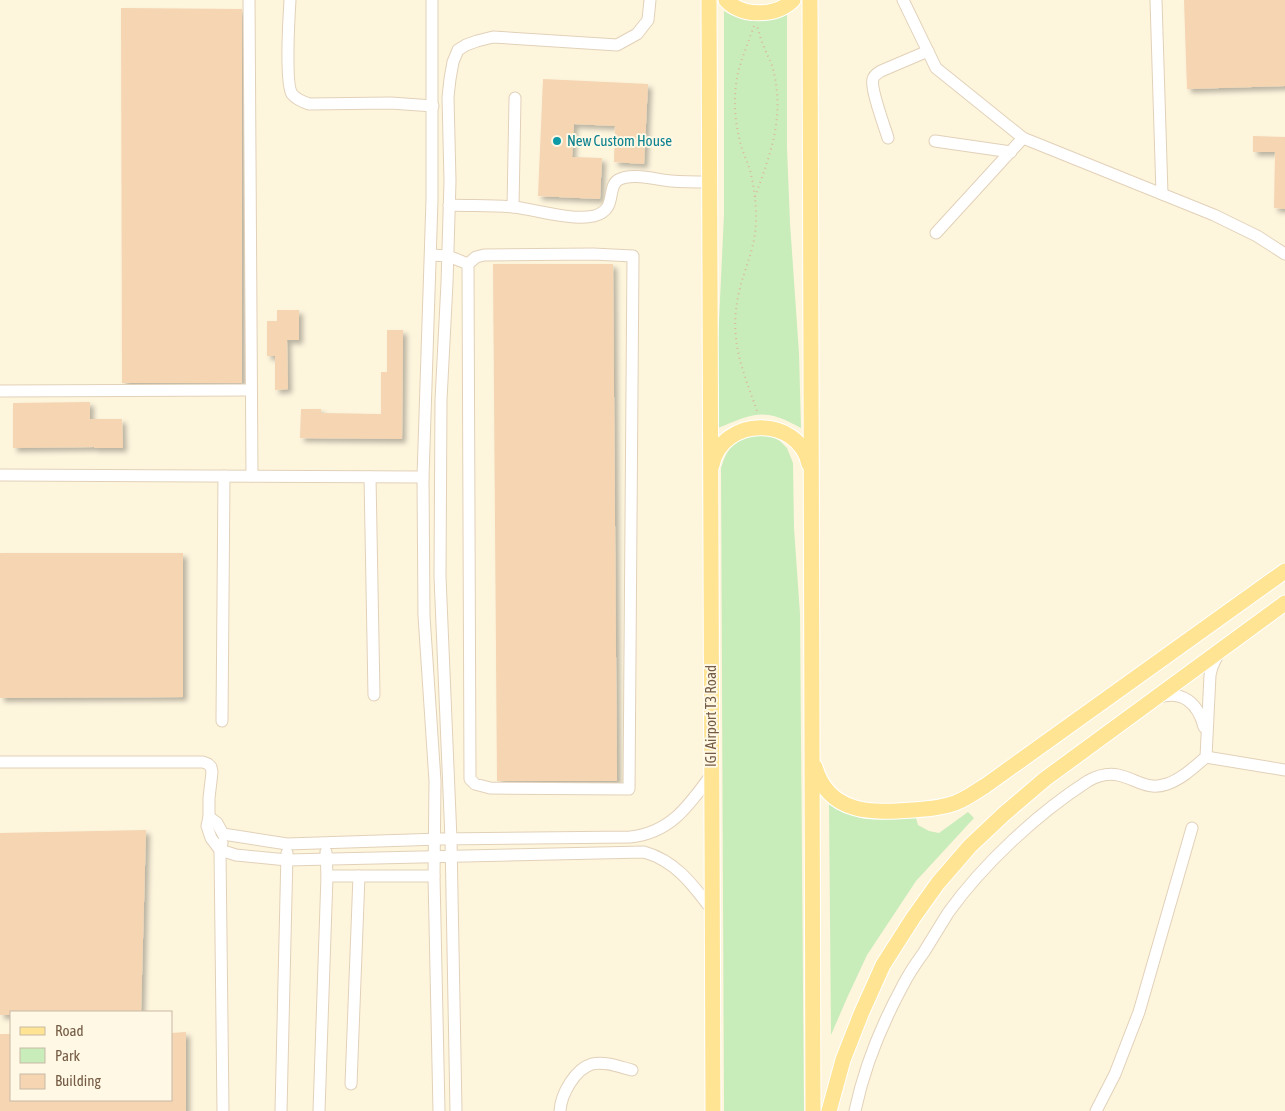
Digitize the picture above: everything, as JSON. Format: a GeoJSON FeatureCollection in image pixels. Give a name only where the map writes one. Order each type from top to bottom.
{"type":"FeatureCollection","features":[{"type":"Feature","properties":{"kind":"main road","name":"IGI Airport T3 Road"},"geometry":{"type":"LineString","coordinates":[[709,0],[713,1111]]}},
{"type":"Feature","properties":{"kind":"main road"},"geometry":{"type":"LineString","coordinates":[[726,0],[744,11],[755,13],[775,11],[790,4],[793,0]]}},
{"type":"Feature","properties":{"kind":"main road"},"geometry":{"type":"LineString","coordinates":[[810,0],[813,1111]]}},
{"type":"Feature","properties":{"kind":"main road"},"geometry":{"type":"LineString","coordinates":[[710,476],[714,459],[722,444],[735,433],[752,428],[769,427],[785,433],[798,444],[807,459],[811,476]]}},
{"type":"Feature","properties":{"kind":"main road"},"geometry":{"type":"LineString","coordinates":[[812,756],[817,774],[829,794],[852,807],[884,812],[939,808],[955,803],[985,786],[1285,571]]}},
{"type":"Feature","properties":{"kind":"main road"},"geometry":{"type":"LineString","coordinates":[[829,1111],[842,1060],[883,965],[938,883],[970,846],[1017,802],[1045,779],[1285,602]]}},
{"type":"Feature","properties":{"kind":"street"},"geometry":{"type":"LineString","coordinates":[[249,0],[252,476]]}},
{"type":"Feature","properties":{"kind":"street"},"geometry":{"type":"LineString","coordinates":[[290,0],[289,88],[293,95],[301,101],[309,104],[391,103],[433,106]]}},
{"type":"Feature","properties":{"kind":"street"},"geometry":{"type":"LineString","coordinates":[[432,0],[431,255],[423,477],[424,616],[435,781],[434,876],[439,1111]]}},
{"type":"Feature","properties":{"kind":"street"},"geometry":{"type":"LineString","coordinates":[[456,1111],[452,856],[440,577],[441,400],[448,256],[448,97],[450,79],[458,50],[472,43],[493,37],[617,45],[637,34],[648,20],[650,0]]}},
{"type":"Feature","properties":{"kind":"street"},"geometry":{"type":"LineString","coordinates":[[903,0],[936,68],[1023,138],[1214,215],[1256,236],[1285,254]]}},
{"type":"Feature","properties":{"kind":"street"},"geometry":{"type":"LineString","coordinates":[[1156,0],[1162,194]]}},
{"type":"Feature","properties":{"kind":"street"},"geometry":{"type":"LineString","coordinates":[[888,138],[873,89],[873,78],[881,71],[928,51]]}},
{"type":"Feature","properties":{"kind":"street"},"geometry":{"type":"LineString","coordinates":[[513,207],[515,98]]}},
{"type":"Feature","properties":{"kind":"street"},"geometry":{"type":"LineString","coordinates":[[936,233],[1023,138]]}},
{"type":"Feature","properties":{"kind":"street"},"geometry":{"type":"LineString","coordinates":[[935,141],[1011,152]]}},
{"type":"Feature","properties":{"kind":"street"},"geometry":{"type":"LineString","coordinates":[[449,205],[513,207],[581,218],[594,216],[606,210],[613,187],[620,180],[641,177],[672,181],[710,182]]}},
{"type":"Feature","properties":{"kind":"street"},"geometry":{"type":"LineString","coordinates":[[594,254],[633,256],[629,789],[490,788],[475,784],[470,779],[468,264],[476,257],[484,255],[594,254]]}},
{"type":"Feature","properties":{"kind":"street"},"geometry":{"type":"LineString","coordinates":[[431,255],[448,256],[468,264]]}},
{"type":"Feature","properties":{"kind":"street"},"geometry":{"type":"LineString","coordinates":[[0,391],[251,390]]}},
{"type":"Feature","properties":{"kind":"street"},"geometry":{"type":"LineString","coordinates":[[0,475],[423,477]]}},
{"type":"Feature","properties":{"kind":"street"},"geometry":{"type":"LineString","coordinates":[[222,721],[224,476]]}},
{"type":"Feature","properties":{"kind":"street"},"geometry":{"type":"LineString","coordinates":[[370,477],[374,695]]}},
{"type":"Feature","properties":{"kind":"street"},"geometry":{"type":"LineString","coordinates":[[1206,757],[1210,676],[1220,650]]}},
{"type":"Feature","properties":{"kind":"street"},"geometry":{"type":"LineString","coordinates":[[1150,700],[1162,696],[1180,696],[1194,705],[1199,712],[1206,733]]}},
{"type":"Feature","properties":{"kind":"street"},"geometry":{"type":"LineString","coordinates":[[855,1111],[860,1087],[878,1037],[902,986],[949,912],[999,854],[1039,817],[1095,777],[1118,775],[1149,786],[1166,784],[1182,776],[1206,757],[1285,770]]}},
{"type":"Feature","properties":{"kind":"street"},"geometry":{"type":"LineString","coordinates":[[0,762],[203,762],[211,768],[212,781],[207,826],[211,838],[220,850],[236,855],[287,860],[644,852],[662,859],[683,874],[692,882],[712,910]]}},
{"type":"Feature","properties":{"kind":"street"},"geometry":{"type":"LineString","coordinates":[[223,834],[287,844],[643,836],[674,820],[688,806],[712,774]]}},
{"type":"Feature","properties":{"kind":"street"},"geometry":{"type":"LineString","coordinates":[[449,779],[470,779]]}},
{"type":"Feature","properties":{"kind":"street"},"geometry":{"type":"LineString","coordinates":[[209,817],[217,823],[223,834],[220,850],[223,1111]]}},
{"type":"Feature","properties":{"kind":"street"},"geometry":{"type":"LineString","coordinates":[[1096,1111],[1116,1074],[1139,1012],[1192,828]]}},
{"type":"Feature","properties":{"kind":"street"},"geometry":{"type":"LineString","coordinates":[[319,1111],[327,876],[326,843]]}},
{"type":"Feature","properties":{"kind":"street"},"geometry":{"type":"LineString","coordinates":[[281,1111],[287,844]]}},
{"type":"Feature","properties":{"kind":"street"},"geometry":{"type":"LineString","coordinates":[[327,876],[434,876]]}},
{"type":"Feature","properties":{"kind":"street"},"geometry":{"type":"LineString","coordinates":[[351,1084],[358,876]]}},
{"type":"Feature","properties":{"kind":"street"},"geometry":{"type":"LineString","coordinates":[[560,1111],[566,1088],[582,1069],[593,1064],[606,1064],[632,1070]]}},
{"type":"Feature","properties":{"kind":"path"},"geometry":{"type":"LineString","coordinates":[[755,197],[774,142],[777,110],[774,72],[756,21],[739,69],[735,94],[739,139],[751,174],[755,197],[756,233],[739,291],[736,306],[735,333],[740,361],[758,414]]}},
{"type":"Feature","properties":{"kind":"green space"},"geometry":{"type":"Polygon","coordinates":[[[787,9],[787,148],[799,353],[801,428],[777,417],[759,414],[718,428],[717,364],[724,214],[724,11],[741,19],[756,21],[787,9]]]}},
{"type":"Feature","properties":{"kind":"green space"},"geometry":{"type":"Polygon","coordinates":[[[758,434],[770,435],[780,441],[787,448],[793,463],[794,528],[800,614],[804,1111],[724,1111],[721,468],[730,449],[738,441],[758,434]]]}},
{"type":"Feature","properties":{"kind":"green space"},"geometry":{"type":"Polygon","coordinates":[[[829,803],[861,818],[916,818],[918,825],[929,831],[939,833],[968,812],[974,818],[916,881],[867,955],[831,1035],[829,803]]]}},
{"type":"Feature","properties":{"kind":"building"},"geometry":{"type":"Polygon","coordinates":[[[1184,0],[1285,0],[1285,86],[1187,89],[1184,0]]]}},
{"type":"Feature","properties":{"kind":"building"},"geometry":{"type":"Polygon","coordinates":[[[121,8],[242,9],[242,383],[122,383],[121,8]]]}},
{"type":"Feature","properties":{"kind":"building","name":"New Custom House"},"geometry":{"type":"Polygon","coordinates":[[[543,79],[648,84],[644,164],[614,162],[615,126],[574,124],[572,157],[602,158],[600,199],[538,196],[543,79]]]}},
{"type":"Feature","properties":{"kind":"building"},"geometry":{"type":"Polygon","coordinates":[[[1253,136],[1285,137],[1285,209],[1274,208],[1275,152],[1253,152],[1253,136]]]}},
{"type":"Feature","properties":{"kind":"building"},"geometry":{"type":"Polygon","coordinates":[[[493,264],[613,264],[617,781],[497,781],[493,264]]]}},
{"type":"Feature","properties":{"kind":"building"},"geometry":{"type":"Polygon","coordinates":[[[277,310],[299,310],[299,340],[287,340],[288,389],[275,390],[275,356],[267,356],[267,321],[277,321],[277,310]]]}},
{"type":"Feature","properties":{"kind":"building"},"geometry":{"type":"Polygon","coordinates":[[[387,330],[403,330],[402,439],[300,438],[301,409],[321,409],[321,413],[381,414],[381,372],[387,372],[387,330]]]}},
{"type":"Feature","properties":{"kind":"building"},"geometry":{"type":"Polygon","coordinates":[[[90,402],[90,419],[122,419],[123,448],[13,448],[13,403],[90,402]]]}},
{"type":"Feature","properties":{"kind":"building"},"geometry":{"type":"Polygon","coordinates":[[[0,553],[183,553],[183,697],[0,698],[0,553]]]}},
{"type":"Feature","properties":{"kind":"building"},"geometry":{"type":"Polygon","coordinates":[[[146,830],[141,1011],[10,1011],[10,1015],[0,1015],[0,833],[146,830]]]}},
{"type":"Feature","properties":{"kind":"building"},"geometry":{"type":"Polygon","coordinates":[[[186,1032],[186,1111],[0,1111],[0,1034],[10,1034],[10,1101],[172,1101],[172,1033],[186,1032]]]}},
{"type":"Feature","properties":{"kind":"place","name":"New Custom House"},"geometry":{"type":"Point","coordinates":[557,141]}}]}
